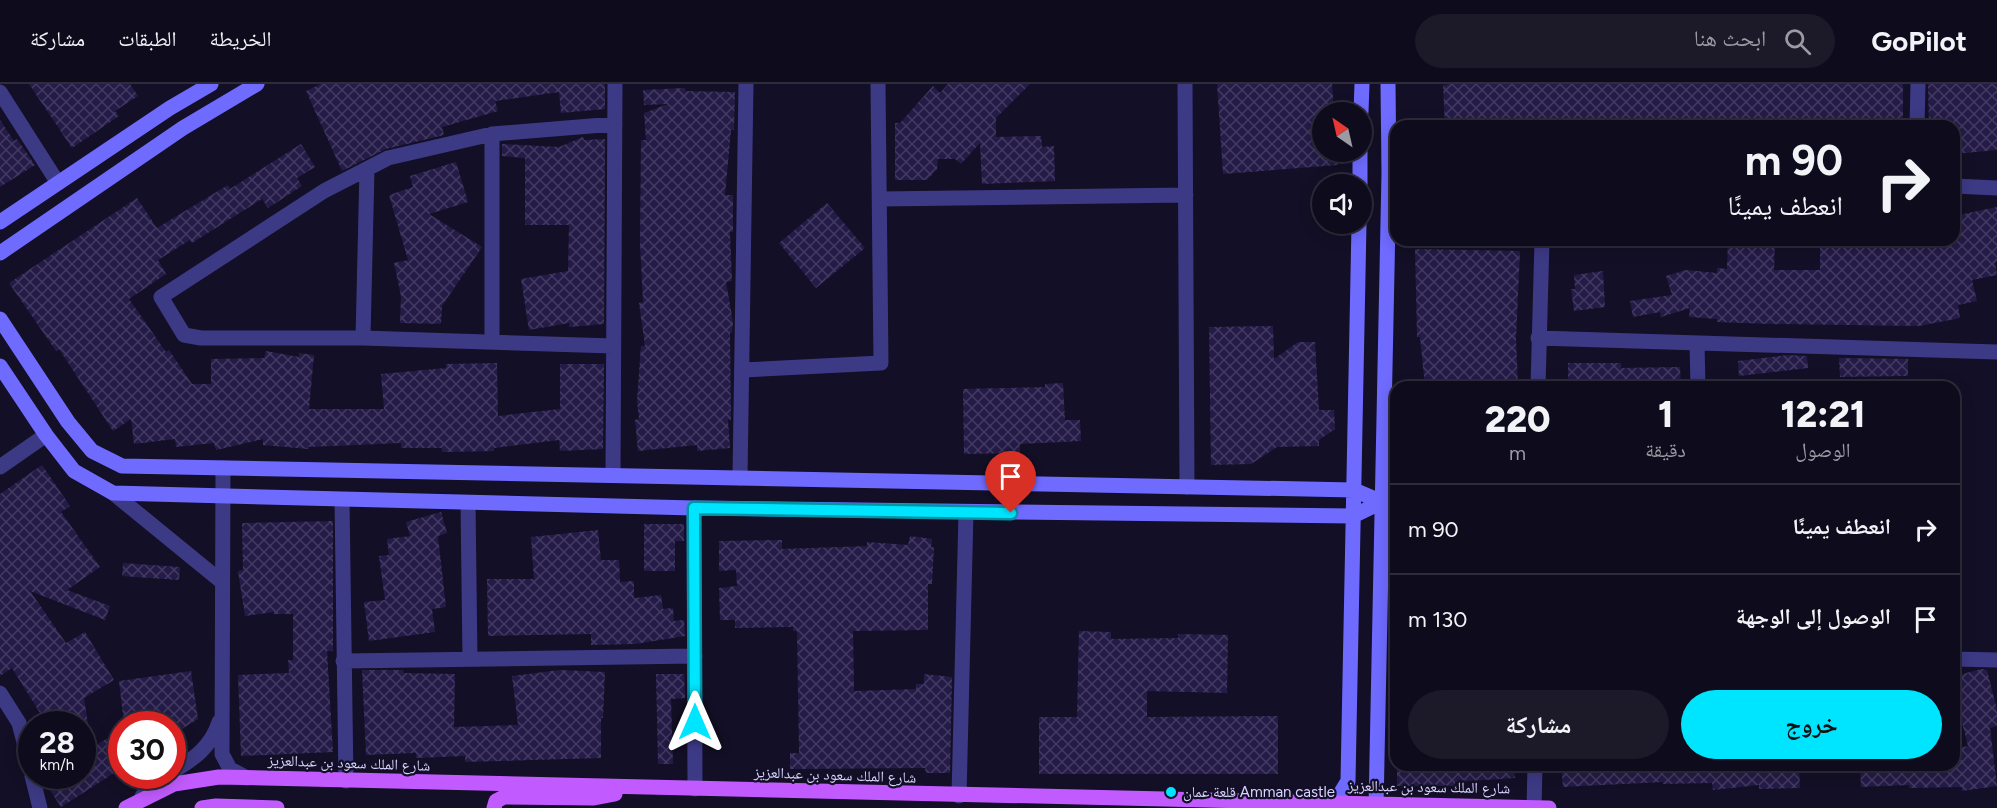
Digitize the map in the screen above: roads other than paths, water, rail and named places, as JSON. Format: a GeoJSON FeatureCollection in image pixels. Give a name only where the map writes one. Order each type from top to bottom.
{"type":"FeatureCollection","features":[{"type":"Feature","properties":{"kind":"main road","name":"شارع الملك سعود بن عبدالعزيز"},"geometry":{"type":"LineString","coordinates":[[131,805],[157,790],[194,779],[247,778],[1376,806],[1549,808]]}},
{"type":"Feature","properties":{"kind":"main road"},"geometry":{"type":"LineString","coordinates":[[494,808],[496,801],[504,797],[594,798],[648,788]]}},
{"type":"Feature","properties":{"kind":"main road"},"geometry":{"type":"LineString","coordinates":[[202,808],[277,808]]}},
{"type":"Feature","properties":{"kind":"street"},"geometry":{"type":"LineString","coordinates":[[0,222],[211,84]]}},
{"type":"Feature","properties":{"kind":"street"},"geometry":{"type":"LineString","coordinates":[[0,254],[183,128],[257,84]]}},
{"type":"Feature","properties":{"kind":"street"},"geometry":{"type":"LineString","coordinates":[[613,475],[615,84]]}},
{"type":"Feature","properties":{"kind":"street"},"geometry":{"type":"LineString","coordinates":[[740,478],[746,84]]}},
{"type":"Feature","properties":{"kind":"street"},"geometry":{"type":"LineString","coordinates":[[742,370],[881,363],[878,84]]}},
{"type":"Feature","properties":{"kind":"street"},"geometry":{"type":"LineString","coordinates":[[1185,84],[1187,487]]}},
{"type":"Feature","properties":{"kind":"street"},"geometry":{"type":"LineString","coordinates":[[1361,102],[1362,84]]}},
{"type":"Feature","properties":{"kind":"street"},"geometry":{"type":"LineString","coordinates":[[1388,84],[1390,120]]}},
{"type":"Feature","properties":{"kind":"street"},"geometry":{"type":"LineString","coordinates":[[1917,120],[1918,84]]}},
{"type":"Feature","properties":{"kind":"street"},"geometry":{"type":"LineString","coordinates":[[0,92],[58,183]]}},
{"type":"Feature","properties":{"kind":"street"},"geometry":{"type":"LineString","coordinates":[[613,346],[363,338],[201,338],[184,335],[161,297],[324,191],[388,158],[492,134],[615,124]]}},
{"type":"Feature","properties":{"kind":"street"},"geometry":{"type":"LineString","coordinates":[[492,134],[492,342]]}},
{"type":"Feature","properties":{"kind":"street"},"geometry":{"type":"LineString","coordinates":[[363,338],[367,169]]}},
{"type":"Feature","properties":{"kind":"street"},"geometry":{"type":"LineString","coordinates":[[1960,186],[1997,188]]}},
{"type":"Feature","properties":{"kind":"street"},"geometry":{"type":"LineString","coordinates":[[880,200],[1186,195]]}},
{"type":"Feature","properties":{"kind":"street"},"geometry":{"type":"LineString","coordinates":[[1324,803],[1340,794],[1348,781],[1359,234]]}},
{"type":"Feature","properties":{"kind":"street"},"geometry":{"type":"LineString","coordinates":[[1376,806],[1382,502],[1391,246]]}},
{"type":"Feature","properties":{"kind":"street"},"geometry":{"type":"LineString","coordinates":[[1538,381],[1542,246]]}},
{"type":"Feature","properties":{"kind":"street"},"geometry":{"type":"LineString","coordinates":[[0,319],[69,422],[92,451],[122,466],[1354,490],[1382,502]]}},
{"type":"Feature","properties":{"kind":"street"},"geometry":{"type":"LineString","coordinates":[[1538,338],[1997,352]]}},
{"type":"Feature","properties":{"kind":"street"},"geometry":{"type":"LineString","coordinates":[[1697,343],[1698,381]]}},
{"type":"Feature","properties":{"kind":"street"},"geometry":{"type":"LineString","coordinates":[[0,366],[46,435],[74,471],[112,493],[222,582]]}},
{"type":"Feature","properties":{"kind":"street"},"geometry":{"type":"LineString","coordinates":[[0,467],[46,435]]}},
{"type":"Feature","properties":{"kind":"street"},"geometry":{"type":"LineString","coordinates":[[223,468],[220,716],[222,754],[226,763],[237,775],[247,778]]}},
{"type":"Feature","properties":{"kind":"street"},"geometry":{"type":"LineString","coordinates":[[112,493],[222,498],[694,508],[1353,516],[1382,502]]}},
{"type":"Feature","properties":{"kind":"street"},"geometry":{"type":"LineString","coordinates":[[342,500],[346,781]]}},
{"type":"Feature","properties":{"kind":"street"},"geometry":{"type":"LineString","coordinates":[[468,503],[470,659]]}},
{"type":"Feature","properties":{"kind":"street"},"geometry":{"type":"LineString","coordinates":[[694,508],[695,789]]}},
{"type":"Feature","properties":{"kind":"street"},"geometry":{"type":"LineString","coordinates":[[959,796],[966,512]]}},
{"type":"Feature","properties":{"kind":"street"},"geometry":{"type":"LineString","coordinates":[[343,661],[695,656]]}},
{"type":"Feature","properties":{"kind":"street"},"geometry":{"type":"LineString","coordinates":[[1960,658],[1997,660]]}},
{"type":"Feature","properties":{"kind":"street"},"geometry":{"type":"LineString","coordinates":[[0,693],[18,721]]}},
{"type":"Feature","properties":{"kind":"street"},"geometry":{"type":"LineString","coordinates":[[186,762],[204,750],[216,732],[220,716]]}},
{"type":"Feature","properties":{"kind":"street"},"geometry":{"type":"LineString","coordinates":[[1534,808],[1535,771]]}},
{"type":"Feature","properties":{"kind":"street"},"geometry":{"type":"LineString","coordinates":[[36,789],[40,808]]}},
{"type":"Feature","properties":{"kind":"street"},"geometry":{"type":"LineString","coordinates":[[131,805],[151,789]]}},
{"type":"Feature","properties":{"kind":"place","name":"قلعة عمان Amman castle"},"geometry":{"type":"Point","coordinates":[1171,792]}}]}
